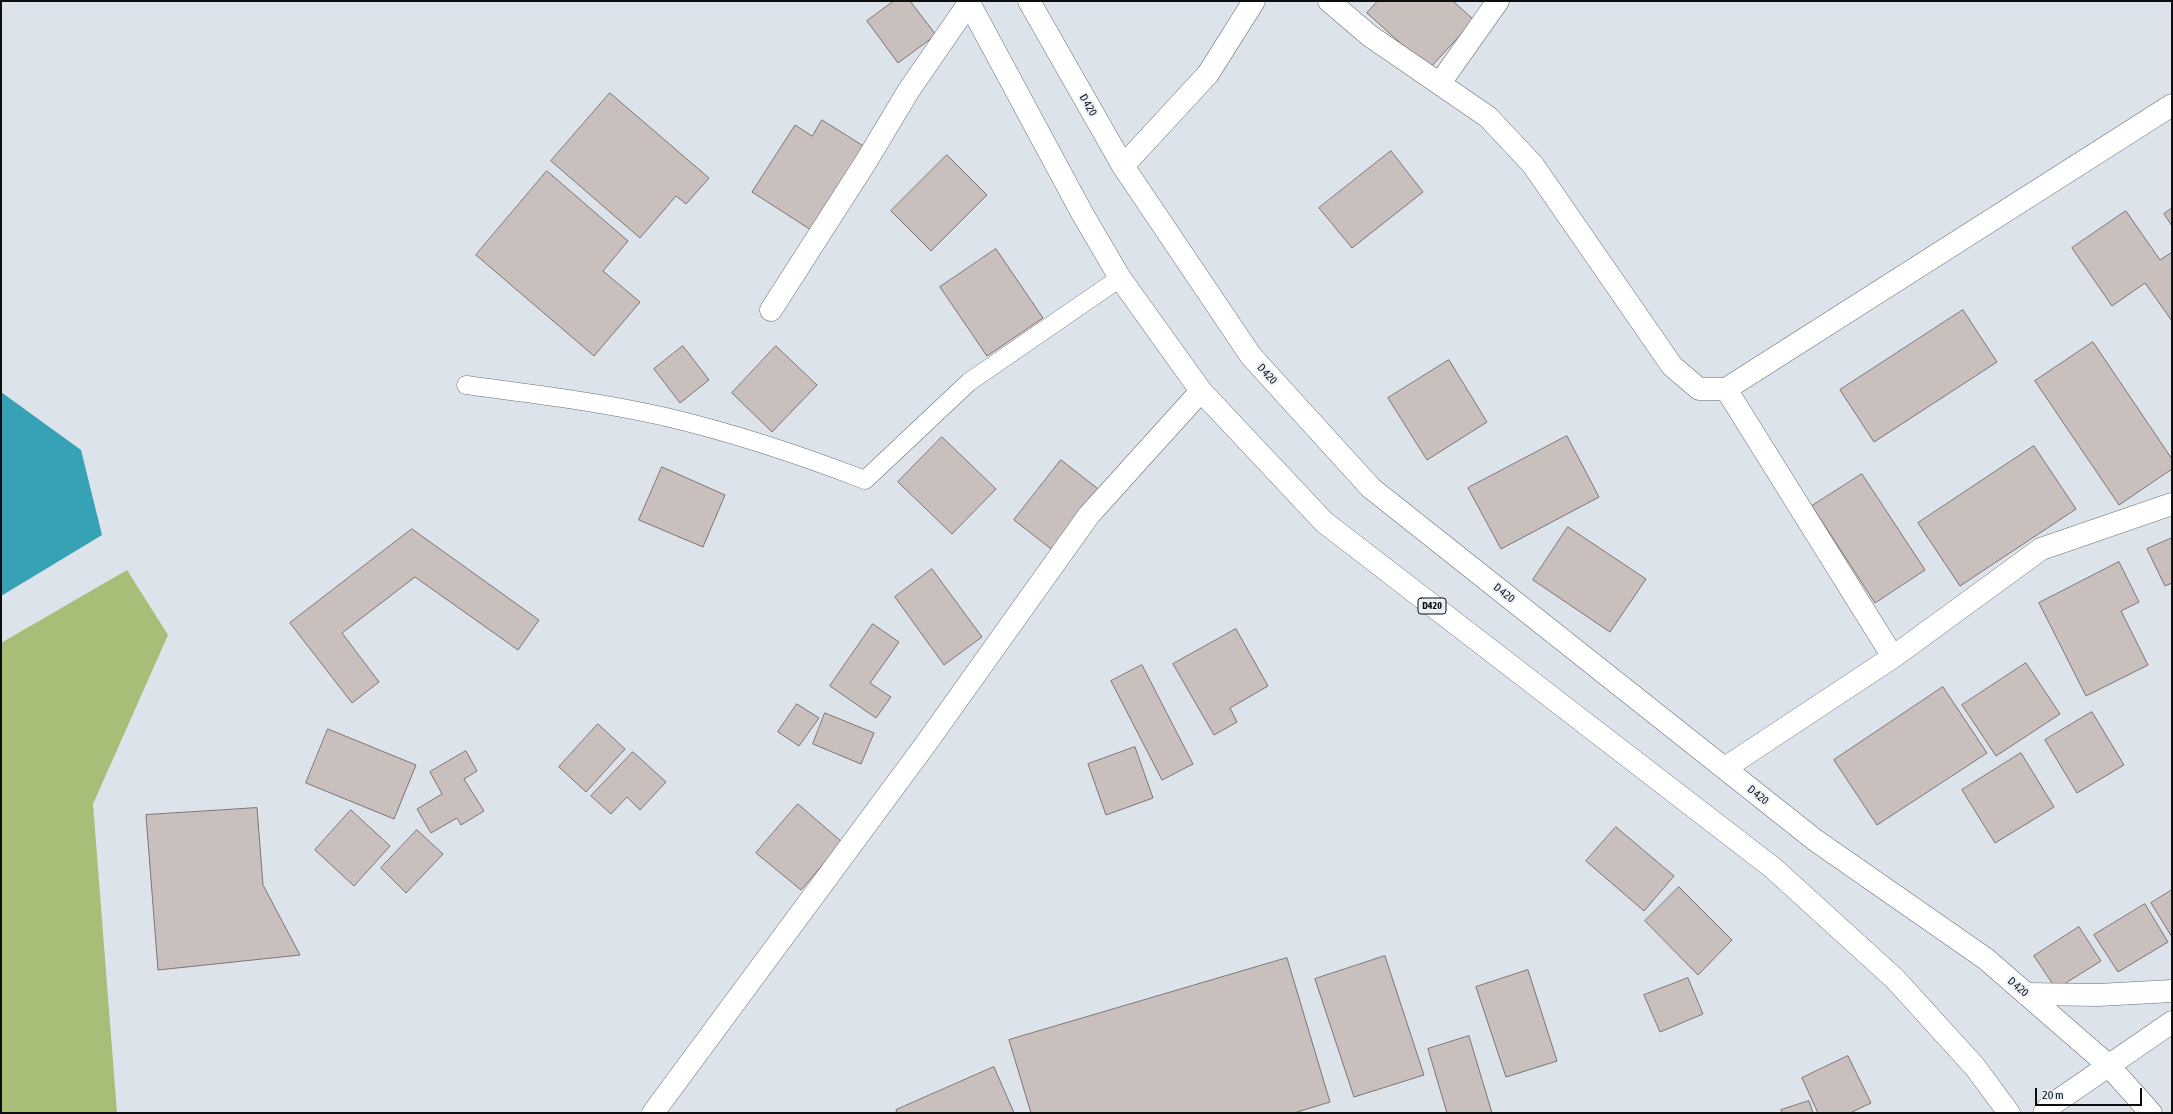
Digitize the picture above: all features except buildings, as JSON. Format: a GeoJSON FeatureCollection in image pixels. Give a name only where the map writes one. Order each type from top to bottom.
{"type":"FeatureCollection","features":[{"type":"Feature","properties":{"kind":"main road","name":"D 420"},"geometry":{"type":"LineString","coordinates":[[1029,1],[1123,166],[1250,356],[1371,488],[1815,840],[1986,959],[2108,1065],[2151,1113]]}},
{"type":"Feature","properties":{"kind":"main road"},"geometry":{"type":"LineString","coordinates":[[1123,166],[1208,74],[1254,1]]}},
{"type":"Feature","properties":{"kind":"main road"},"geometry":{"type":"LineString","coordinates":[[1329,1],[1370,36],[1488,117],[1533,166],[1672,366],[1699,389],[1726,390],[2172,105]]}},
{"type":"Feature","properties":{"kind":"main road"},"geometry":{"type":"LineString","coordinates":[[1440,83],[1498,1]]}},
{"type":"Feature","properties":{"kind":"main road"},"geometry":{"type":"LineString","coordinates":[[771,310],[867,160],[909,90],[969,2]]}},
{"type":"Feature","properties":{"kind":"main road","name":"D420"},"geometry":{"type":"LineString","coordinates":[[969,2],[1082,213],[1120,278],[1201,391],[1324,522],[1773,868],[1895,979],[1975,1067],[2009,1113]]}},
{"type":"Feature","properties":{"kind":"main road"},"geometry":{"type":"LineString","coordinates":[[1726,390],[1893,657]]}},
{"type":"Feature","properties":{"kind":"main road"},"geometry":{"type":"LineString","coordinates":[[653,1113],[925,745],[1089,515],[1201,391]]}},
{"type":"Feature","properties":{"kind":"main road"},"geometry":{"type":"LineString","coordinates":[[1725,768],[1893,657],[2041,549],[2172,504]]}},
{"type":"Feature","properties":{"kind":"main road"},"geometry":{"type":"LineString","coordinates":[[2026,994],[2098,995],[2172,991]]}},
{"type":"Feature","properties":{"kind":"main road"},"geometry":{"type":"LineString","coordinates":[[2044,1113],[2050,1106],[2172,1022]]}},
{"type":"Feature","properties":{"kind":"lane"},"geometry":{"type":"LineString","coordinates":[[466,385],[596,403],[666,417],[736,435],[801,456],[865,480],[969,382],[1120,278]]}},
{"type":"Feature","properties":{"kind":"green space"},"geometry":{"type":"Polygon","coordinates":[[[127,570],[168,635],[93,804],[117,1113],[1,1113],[1,643],[127,570]]]}},
{"type":"Feature","properties":{"kind":"water"},"geometry":{"type":"Polygon","coordinates":[[[1,392],[81,450],[102,535],[1,596],[1,392]]]}}]}
